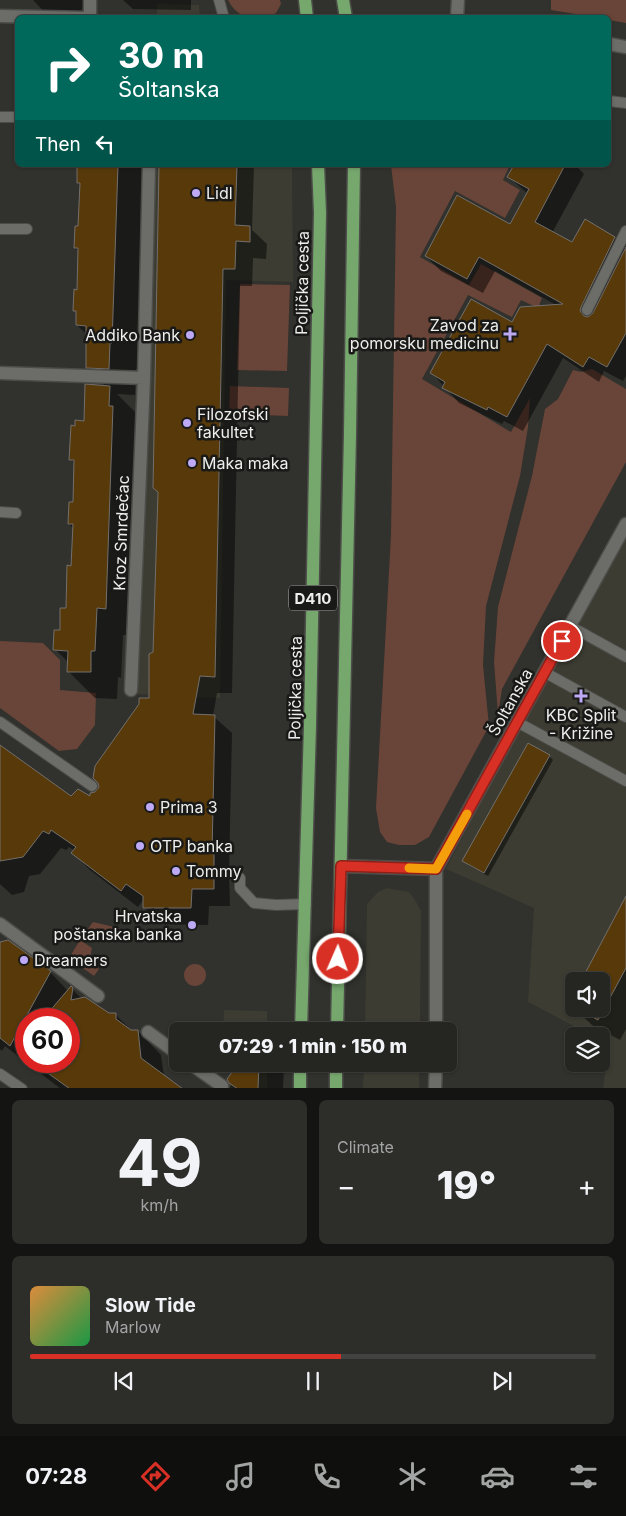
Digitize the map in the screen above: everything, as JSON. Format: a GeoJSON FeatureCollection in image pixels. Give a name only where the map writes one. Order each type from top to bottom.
{"type":"FeatureCollection","features":[{"type":"Feature","properties":{"kind":"main road"},"geometry":{"type":"LineString","coordinates":[[304,0],[306,15]]}},
{"type":"Feature","properties":{"kind":"main road"},"geometry":{"type":"LineString","coordinates":[[344,0],[346,15]]}},
{"type":"Feature","properties":{"kind":"main road","name":"Poljička cesta"},"geometry":{"type":"LineString","coordinates":[[301,1022],[306,904],[320,223],[318,167]]}},
{"type":"Feature","properties":{"kind":"main road","name":"D410"},"geometry":{"type":"LineString","coordinates":[[337,1022],[354,167]]}},
{"type":"Feature","properties":{"kind":"main road"},"geometry":{"type":"LineString","coordinates":[[300,1072],[300,1088]]}},
{"type":"Feature","properties":{"kind":"main road"},"geometry":{"type":"LineString","coordinates":[[336,1072],[336,1088]]}},
{"type":"Feature","properties":{"kind":"street"},"geometry":{"type":"LineString","coordinates":[[88,15],[90,0]]}},
{"type":"Feature","properties":{"kind":"street"},"geometry":{"type":"LineString","coordinates":[[457,15],[458,0]]}},
{"type":"Feature","properties":{"kind":"street"},"geometry":{"type":"LineString","coordinates":[[0,16],[15,16]]}},
{"type":"Feature","properties":{"kind":"street"},"geometry":{"type":"LineString","coordinates":[[611,44],[626,47]]}},
{"type":"Feature","properties":{"kind":"street","name":"Kroz Smrdečac"},"geometry":{"type":"LineString","coordinates":[[131,690],[144,378],[149,167]]}},
{"type":"Feature","properties":{"kind":"street"},"geometry":{"type":"LineString","coordinates":[[0,373],[144,378]]}},
{"type":"Feature","properties":{"kind":"street","name":"Šoltanska"},"geometry":{"type":"LineString","coordinates":[[436,1022],[436,869],[626,524]]}},
{"type":"Feature","properties":{"kind":"street"},"geometry":{"type":"LineString","coordinates":[[341,866],[436,869]]}},
{"type":"Feature","properties":{"kind":"street"},"geometry":{"type":"LineString","coordinates":[[0,924],[98,996]]}},
{"type":"Feature","properties":{"kind":"street"},"geometry":{"type":"LineString","coordinates":[[148,1032],[169,1047]]}},
{"type":"Feature","properties":{"kind":"street"},"geometry":{"type":"LineString","coordinates":[[200,1072],[213,1084]]}},
{"type":"Feature","properties":{"kind":"street"},"geometry":{"type":"LineString","coordinates":[[435,1088],[436,1072]]}},
{"type":"Feature","properties":{"kind":"lane"},"geometry":{"type":"LineString","coordinates":[[219,0],[223,15]]}},
{"type":"Feature","properties":{"kind":"lane"},"geometry":{"type":"LineString","coordinates":[[611,101],[626,102]]}},
{"type":"Feature","properties":{"kind":"lane"},"geometry":{"type":"LineString","coordinates":[[0,117],[15,117]]}},
{"type":"Feature","properties":{"kind":"lane"},"geometry":{"type":"LineString","coordinates":[[0,228],[27,229]]}},
{"type":"Feature","properties":{"kind":"lane"},"geometry":{"type":"LineString","coordinates":[[587,310],[626,230]]}},
{"type":"Feature","properties":{"kind":"lane"},"geometry":{"type":"LineString","coordinates":[[0,512],[16,513]]}},
{"type":"Feature","properties":{"kind":"lane"},"geometry":{"type":"LineString","coordinates":[[570,626],[626,657]]}},
{"type":"Feature","properties":{"kind":"lane"},"geometry":{"type":"LineString","coordinates":[[544,672],[626,717]]}},
{"type":"Feature","properties":{"kind":"lane"},"geometry":{"type":"LineString","coordinates":[[0,722],[92,786]]}},
{"type":"Feature","properties":{"kind":"lane"},"geometry":{"type":"LineString","coordinates":[[517,722],[626,782]]}},
{"type":"Feature","properties":{"kind":"lane"},"geometry":{"type":"LineString","coordinates":[[240,878],[240,888],[254,904],[306,904]]}},
{"type":"Feature","properties":{"kind":"lane"},"geometry":{"type":"LineString","coordinates":[[0,1074],[22,1088]]}},
{"type":"Feature","properties":{"kind":"shaded area"},"geometry":{"type":"Polygon","coordinates":[[[228,0],[280,0],[281,4],[276,13],[271,15],[243,15],[232,7],[228,0]]]}},
{"type":"Feature","properties":{"kind":"shaded area"},"geometry":{"type":"Polygon","coordinates":[[[551,0],[626,0],[626,23],[611,20],[611,15],[582,15],[551,10],[551,0]]]}},
{"type":"Feature","properties":{"kind":"shaded area"},"geometry":{"type":"Polygon","coordinates":[[[157,4],[199,5],[200,15],[157,15],[157,4]]]}},
{"type":"Feature","properties":{"kind":"shaded area"},"geometry":{"type":"Polygon","coordinates":[[[154,167],[292,167],[293,282],[226,280],[220,698],[135,694],[154,167]]]}},
{"type":"Feature","properties":{"kind":"shaded area"},"geometry":{"type":"Polygon","coordinates":[[[391,167],[509,167],[503,180],[520,190],[505,218],[455,191],[420,257],[469,285],[481,264],[542,298],[538,308],[521,300],[512,317],[468,295],[422,379],[511,432],[530,398],[528,427],[520,476],[486,606],[483,665],[489,726],[429,837],[415,845],[399,845],[387,842],[380,832],[376,808],[391,535],[396,207],[391,167]]]}},
{"type":"Feature","properties":{"kind":"shaded area"},"geometry":{"type":"Polygon","coordinates":[[[240,284],[290,285],[287,371],[237,370],[240,284]]]}},
{"type":"Feature","properties":{"kind":"shaded area"},"geometry":{"type":"Polygon","coordinates":[[[592,369],[626,389],[626,462],[502,689],[498,714],[494,662],[498,607],[532,476],[545,409],[558,399],[573,370],[581,372],[592,369]]]}},
{"type":"Feature","properties":{"kind":"shaded area"},"geometry":{"type":"Polygon","coordinates":[[[230,386],[289,388],[288,416],[229,414],[230,386]]]}},
{"type":"Feature","properties":{"kind":"shaded area","name":"KBC Split - Križine"},"geometry":{"type":"Polygon","coordinates":[[[626,523],[626,1088],[603,1088],[605,1072],[610,1072],[610,1027],[576,1027],[528,1002],[534,908],[446,869],[626,523]]]}},
{"type":"Feature","properties":{"kind":"shaded area"},"geometry":{"type":"Polygon","coordinates":[[[0,641],[43,643],[60,660],[60,690],[96,693],[95,725],[77,749],[59,751],[0,708],[0,641]]]}},
{"type":"Feature","properties":{"kind":"shaded area"},"geometry":{"type":"Polygon","coordinates":[[[387,888],[409,892],[421,911],[420,1022],[365,1022],[367,904],[378,892],[387,888]]]}},
{"type":"Feature","properties":{"kind":"shaded area"},"geometry":{"type":"Polygon","coordinates":[[[93,922],[123,929],[115,941],[105,939],[96,943],[84,934],[93,922]]]}},
{"type":"Feature","properties":{"kind":"shaded area"},"geometry":{"type":"Polygon","coordinates":[[[80,940],[92,948],[92,960],[99,969],[94,976],[69,958],[80,940]]]}},
{"type":"Feature","properties":{"kind":"shaded area"},"geometry":{"type":"Polygon","coordinates":[[[195,964],[205,971],[206,975],[199,985],[195,986],[185,979],[184,975],[191,965],[195,964]]]}},
{"type":"Feature","properties":{"kind":"shaded area"},"geometry":{"type":"Polygon","coordinates":[[[224,1010],[267,1011],[267,1022],[223,1022],[224,1010]]]}},
{"type":"Feature","properties":{"kind":"shaded area"},"geometry":{"type":"Polygon","coordinates":[[[232,1072],[267,1072],[267,1088],[221,1088],[232,1072]]]}},
{"type":"Feature","properties":{"kind":"shaded area"},"geometry":{"type":"Polygon","coordinates":[[[364,1072],[419,1072],[419,1088],[363,1088],[364,1072]]]}},
{"type":"Feature","properties":{"kind":"building"},"geometry":{"type":"Polygon","coordinates":[[[77,167],[118,167],[112,343],[110,343],[109,369],[86,368],[86,326],[76,325],[76,311],[73,311],[74,289],[77,290],[78,248],[74,248],[75,226],[78,226],[80,183],[77,183],[77,167]]]}},
{"type":"Feature","properties":{"kind":"building"},"geometry":{"type":"Polygon","coordinates":[[[159,167],[237,167],[235,225],[250,226],[250,242],[236,241],[235,269],[223,269],[215,677],[200,676],[193,714],[215,715],[212,854],[214,854],[214,889],[192,889],[191,908],[143,908],[143,896],[126,884],[121,891],[71,853],[76,847],[51,830],[49,834],[43,831],[23,857],[0,861],[0,745],[71,796],[78,789],[90,796],[90,793],[95,792],[99,787],[93,778],[95,766],[139,704],[139,698],[149,698],[149,654],[153,652],[158,492],[153,488],[159,167]]]}},
{"type":"Feature","properties":{"kind":"building"},"geometry":{"type":"Polygon","coordinates":[[[513,167],[564,167],[535,222],[572,242],[585,219],[615,237],[581,307],[580,311],[584,316],[588,317],[593,313],[626,247],[626,333],[607,367],[589,357],[583,367],[547,344],[507,417],[488,407],[487,410],[442,388],[445,382],[430,373],[471,299],[512,322],[520,307],[563,304],[479,257],[467,279],[425,256],[457,195],[510,224],[529,189],[507,177],[513,167]]]}},
{"type":"Feature","properties":{"kind":"building"},"geometry":{"type":"Polygon","coordinates":[[[85,384],[110,386],[109,406],[113,406],[106,609],[97,608],[95,651],[91,651],[91,672],[67,672],[68,651],[53,650],[54,630],[60,630],[60,608],[66,608],[67,565],[71,566],[73,524],[68,524],[69,502],[73,502],[74,460],[69,460],[71,425],[75,426],[75,420],[84,421],[85,384]]]}},
{"type":"Feature","properties":{"kind":"building"},"geometry":{"type":"Polygon","coordinates":[[[528,743],[550,755],[484,873],[462,861],[528,743]]]}},
{"type":"Feature","properties":{"kind":"building"},"geometry":{"type":"Polygon","coordinates":[[[626,896],[626,968],[610,998],[610,972],[586,972],[626,896]]]}},
{"type":"Feature","properties":{"kind":"building"},"geometry":{"type":"Polygon","coordinates":[[[8,940],[51,971],[31,1008],[15,1008],[15,1037],[10,1046],[0,1038],[0,942],[8,940]]]}},
{"type":"Feature","properties":{"kind":"building"},"geometry":{"type":"Polygon","coordinates":[[[71,986],[73,988],[71,1000],[85,997],[109,1013],[116,1013],[116,1019],[131,1030],[138,1030],[141,1058],[182,1088],[69,1088],[48,1073],[80,1073],[80,1008],[52,1008],[71,986]]]}},
{"type":"Feature","properties":{"kind":"building"},"geometry":{"type":"Polygon","coordinates":[[[232,1072],[259,1072],[258,1088],[236,1088],[229,1083],[227,1079],[232,1072]]]}},
{"type":"Feature","properties":{"kind":"slow traffic"},"geometry":{"type":"LineString","coordinates":[[409,868],[436,869],[467,814]]}},
{"type":"Feature","properties":{"kind":"place","name":"Lidl"},"geometry":{"type":"Point","coordinates":[196,193]}},
{"type":"Feature","properties":{"kind":"place","name":"Zavod za pomorsku medicinu"},"geometry":{"type":"Point","coordinates":[510,334]}},
{"type":"Feature","properties":{"kind":"place","name":"Addiko Bank"},"geometry":{"type":"Point","coordinates":[190,335]}},
{"type":"Feature","properties":{"kind":"place","name":"Filozofski fakultet"},"geometry":{"type":"Point","coordinates":[187,423]}},
{"type":"Feature","properties":{"kind":"place","name":"Maka maka"},"geometry":{"type":"Point","coordinates":[192,463]}},
{"type":"Feature","properties":{"kind":"place","name":"KBC Split - Križine"},"geometry":{"type":"Point","coordinates":[581,696]}},
{"type":"Feature","properties":{"kind":"place","name":"Prima 3"},"geometry":{"type":"Point","coordinates":[150,807]}},
{"type":"Feature","properties":{"kind":"place","name":"OTP banka"},"geometry":{"type":"Point","coordinates":[140,846]}},
{"type":"Feature","properties":{"kind":"place","name":"Tommy"},"geometry":{"type":"Point","coordinates":[176,871]}},
{"type":"Feature","properties":{"kind":"place","name":"Hrvatska poštanska banka"},"geometry":{"type":"Point","coordinates":[192,925]}},
{"type":"Feature","properties":{"kind":"place","name":"Dreamers"},"geometry":{"type":"Point","coordinates":[24,960]}},
{"type":"Feature","properties":{"kind":"route"},"geometry":{"type":"LineString","coordinates":[[338,959],[341,866],[436,869],[562,641]]}}]}
